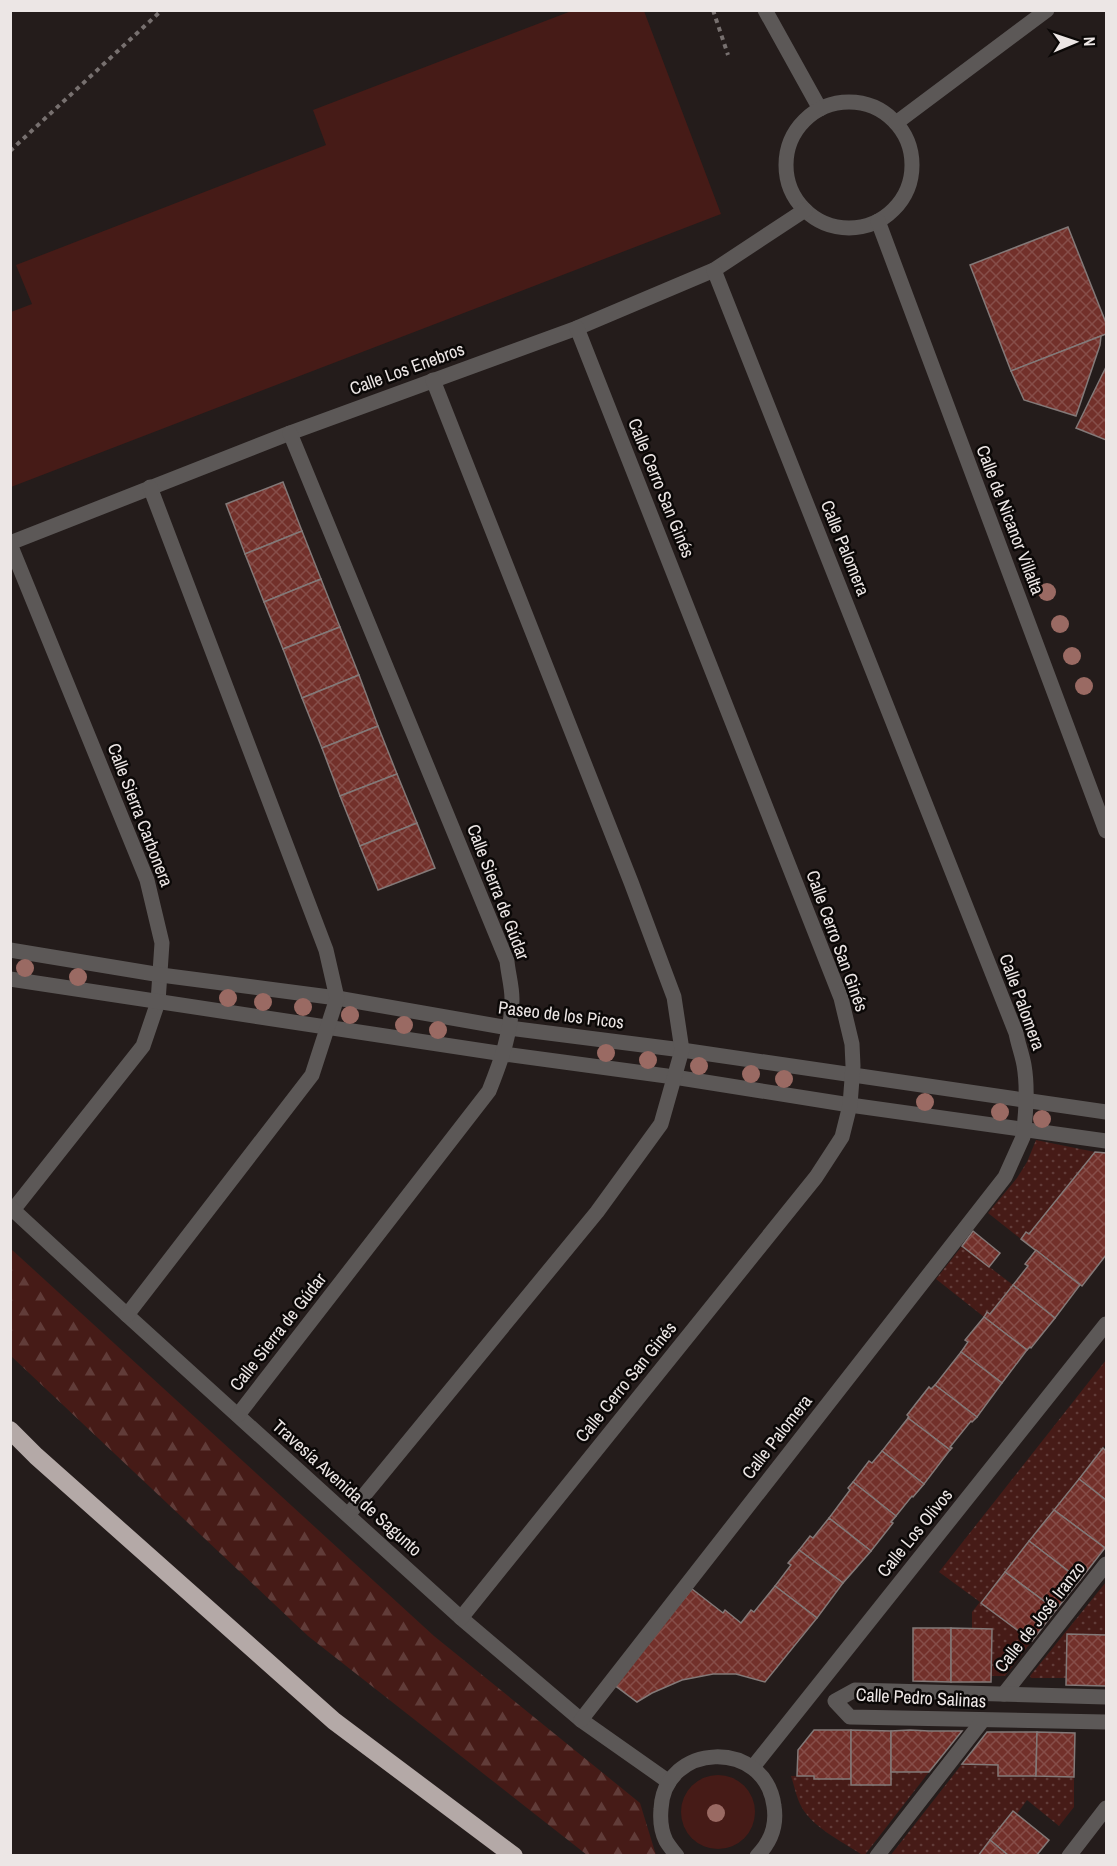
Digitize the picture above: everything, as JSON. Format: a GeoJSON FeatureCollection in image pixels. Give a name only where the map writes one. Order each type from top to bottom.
{"type":"FeatureCollection","features":[{"type":"Feature","properties":{"kind":"highway"},"geometry":{"type":"LineString","coordinates":[[10,1430],[36,1456],[334,1721],[514,1856]]}},
{"type":"Feature","properties":{"kind":"street"},"geometry":{"type":"LineString","coordinates":[[765,10],[820,109]]}},
{"type":"Feature","properties":{"kind":"street"},"geometry":{"type":"LineString","coordinates":[[896,123],[1047,10]]}},
{"type":"Feature","properties":{"kind":"street"},"geometry":{"type":"LineString","coordinates":[[840,103],[860,103],[880,110],[896,123],[906,138],[911,156],[911,174],[906,192],[896,207],[878,221],[863,226],[842,228],[822,222],[805,210],[794,194],[787,176],[787,156],[793,137],[804,121],[820,109],[840,103]]}},
{"type":"Feature","properties":{"kind":"street","name":"Calle Los Enebros"},"geometry":{"type":"LineString","coordinates":[[10,543],[290,432],[577,328],[714,270],[805,210]]}},
{"type":"Feature","properties":{"kind":"street","name":"Calle de Nicanor Villalta"},"geometry":{"type":"LineString","coordinates":[[878,221],[1107,831]]}},
{"type":"Feature","properties":{"kind":"street","name":"Calle Palomera"},"geometry":{"type":"LineString","coordinates":[[580,1720],[1005,1177],[1023,1137],[1026,1101],[1024,1066],[1016,1033],[714,270]]}},
{"type":"Feature","properties":{"kind":"street","name":"Calle Cerro San Ginés"},"geometry":{"type":"LineString","coordinates":[[461,1618],[816,1177],[842,1137],[850,1105],[852,1044],[841,998],[577,328]]}},
{"type":"Feature","properties":{"kind":"street"},"geometry":{"type":"LineString","coordinates":[[348,1515],[597,1212],[661,1124],[682,1050],[674,997],[433,381]]}},
{"type":"Feature","properties":{"kind":"street","name":"Calle Sierra de Gúdar"},"geometry":{"type":"LineString","coordinates":[[238,1415],[489,1091],[504,1054],[512,998],[507,961],[290,432]]}},
{"type":"Feature","properties":{"kind":"street"},"geometry":{"type":"LineString","coordinates":[[127,1315],[312,1076],[338,999],[326,950],[150,487]]}},
{"type":"Feature","properties":{"kind":"street","name":"Calle Sierra Carbonera"},"geometry":{"type":"LineString","coordinates":[[10,543],[147,880],[162,944],[158,1002],[143,1046],[12,1209]]}},
{"type":"Feature","properties":{"kind":"street","name":"Paseo de los Picos"},"geometry":{"type":"LineString","coordinates":[[10,950],[161,975],[338,999],[509,1028],[682,1050],[1107,1112]]}},
{"type":"Feature","properties":{"kind":"street"},"geometry":{"type":"LineString","coordinates":[[10,979],[504,1054],[1107,1141]]}},
{"type":"Feature","properties":{"kind":"street","name":"Travesía Avenida de Sagunto"},"geometry":{"type":"LineString","coordinates":[[12,1209],[461,1618],[580,1720],[669,1782]]}},
{"type":"Feature","properties":{"kind":"street","name":"Calle Los Olivos"},"geometry":{"type":"LineString","coordinates":[[753,1767],[1107,1324]]}},
{"type":"Feature","properties":{"kind":"street","name":"Calle de José Iranzo"},"geometry":{"type":"LineString","coordinates":[[1004,1694],[1107,1564]]}},
{"type":"Feature","properties":{"kind":"street","name":"Calle Pedro Salinas"},"geometry":{"type":"LineString","coordinates":[[1107,1697],[855,1690],[834,1701],[850,1717],[1107,1722]]}},
{"type":"Feature","properties":{"kind":"street"},"geometry":{"type":"LineString","coordinates":[[877,1856],[983,1720]]}},
{"type":"Feature","properties":{"kind":"street"},"geometry":{"type":"LineString","coordinates":[[677,1856],[666,1840],[660,1821],[661,1801],[669,1782],[682,1768],[698,1759],[717,1755],[736,1759],[753,1767],[765,1780],[773,1797],[775,1815],[773,1832],[766,1853]]}},
{"type":"Feature","properties":{"kind":"street"},"geometry":{"type":"LineString","coordinates":[[1069,1856],[1107,1808]]}},
{"type":"Feature","properties":{"kind":"path"},"geometry":{"type":"LineString","coordinates":[[10,151],[162,10]]}},
{"type":"Feature","properties":{"kind":"path"},"geometry":{"type":"LineString","coordinates":[[712,10],[728,55]]}},
{"type":"Feature","properties":{"kind":"green space"},"geometry":{"type":"Polygon","coordinates":[[[574,10],[644,11],[721,214],[11,487],[11,312],[32,304],[16,265],[326,145],[313,110],[574,10]]]}},
{"type":"Feature","properties":{"kind":"green space"},"geometry":{"type":"Polygon","coordinates":[[[1036,1140],[1095,1152],[1029,1234],[1026,1232],[1021,1239],[988,1213],[1017,1178],[1036,1140]]]}},
{"type":"Feature","properties":{"kind":"green space"},"geometry":{"type":"Polygon","coordinates":[[[962,1246],[1013,1285],[990,1314],[987,1312],[984,1317],[936,1279],[962,1246]]]}},
{"type":"Feature","properties":{"kind":"green space"},"geometry":{"type":"Polygon","coordinates":[[[10,1248],[434,1636],[640,1803],[656,1855],[587,1855],[308,1636],[11,1356],[10,1248]]]}},
{"type":"Feature","properties":{"kind":"green space"},"geometry":{"type":"Polygon","coordinates":[[[1106,1360],[1106,1444],[981,1602],[1032,1641],[1005,1676],[991,1676],[992,1629],[972,1629],[972,1612],[980,1602],[939,1572],[1106,1360]]]}},
{"type":"Feature","properties":{"kind":"green space"},"geometry":{"type":"Polygon","coordinates":[[[1106,1582],[1106,1635],[1067,1634],[1066,1678],[1031,1678],[1030,1676],[1106,1582]]]}},
{"type":"Feature","properties":{"kind":"green space"},"geometry":{"type":"Polygon","coordinates":[[[962,1764],[998,1765],[998,1776],[1074,1777],[1074,1807],[1059,1826],[1027,1800],[1017,1814],[1012,1811],[978,1855],[890,1856],[962,1764]]]}},
{"type":"Feature","properties":{"kind":"green space"},"geometry":{"type":"Polygon","coordinates":[[[891,1772],[929,1772],[864,1856],[809,1818],[800,1803],[791,1776],[814,1776],[814,1779],[851,1779],[852,1785],[890,1785],[891,1772]]]}},
{"type":"Feature","properties":{"kind":"green space"},"geometry":{"type":"Polygon","coordinates":[[[718,1775],[732,1778],[744,1786],[752,1798],[755,1812],[752,1826],[744,1838],[732,1846],[718,1849],[704,1846],[692,1838],[684,1826],[681,1812],[684,1798],[692,1786],[704,1778],[718,1775]]]}},
{"type":"Feature","properties":{"kind":"building"},"geometry":{"type":"Polygon","coordinates":[[[1068,227],[1106,323],[1106,334],[1011,371],[970,265],[1068,227]]]}},
{"type":"Feature","properties":{"kind":"building"},"geometry":{"type":"Polygon","coordinates":[[[1101,336],[1076,416],[1024,400],[1011,371],[1101,336]]]}},
{"type":"Feature","properties":{"kind":"building"},"geometry":{"type":"Polygon","coordinates":[[[1106,367],[1106,440],[1076,428],[1106,367]]]}},
{"type":"Feature","properties":{"kind":"building"},"geometry":{"type":"Polygon","coordinates":[[[283,482],[302,531],[245,554],[226,504],[283,482]]]}},
{"type":"Feature","properties":{"kind":"building"},"geometry":{"type":"Polygon","coordinates":[[[302,531],[321,579],[264,602],[245,554],[302,531]]]}},
{"type":"Feature","properties":{"kind":"building"},"geometry":{"type":"Polygon","coordinates":[[[321,579],[340,627],[283,649],[264,602],[321,579]]]}},
{"type":"Feature","properties":{"kind":"building"},"geometry":{"type":"Polygon","coordinates":[[[340,627],[359,675],[302,698],[283,649],[340,627]]]}},
{"type":"Feature","properties":{"kind":"building"},"geometry":{"type":"Polygon","coordinates":[[[359,675],[378,726],[322,748],[302,698],[359,675]]]}},
{"type":"Feature","properties":{"kind":"building"},"geometry":{"type":"Polygon","coordinates":[[[378,726],[397,774],[340,796],[322,748],[378,726]]]}},
{"type":"Feature","properties":{"kind":"building"},"geometry":{"type":"Polygon","coordinates":[[[397,774],[417,823],[360,846],[340,796],[397,774]]]}},
{"type":"Feature","properties":{"kind":"building"},"geometry":{"type":"Polygon","coordinates":[[[417,823],[435,868],[378,890],[360,846],[417,823]]]}},
{"type":"Feature","properties":{"kind":"building"},"geometry":{"type":"Polygon","coordinates":[[[1095,1152],[1106,1153],[1106,1255],[1082,1286],[1021,1239],[1026,1232],[1029,1234],[1095,1152]]]}},
{"type":"Feature","properties":{"kind":"building"},"geometry":{"type":"Polygon","coordinates":[[[973,1231],[1000,1253],[989,1267],[962,1246],[973,1231]]]}},
{"type":"Feature","properties":{"kind":"building"},"geometry":{"type":"Polygon","coordinates":[[[1036,1250],[1080,1285],[1055,1318],[1013,1285],[1028,1266],[1025,1264],[1036,1250]]]}},
{"type":"Feature","properties":{"kind":"building"},"geometry":{"type":"Polygon","coordinates":[[[1013,1285],[1055,1318],[1027,1350],[984,1317],[987,1312],[990,1314],[1013,1285]]]}},
{"type":"Feature","properties":{"kind":"building"},"geometry":{"type":"Polygon","coordinates":[[[984,1317],[1027,1350],[1002,1383],[961,1352],[968,1342],[965,1340],[984,1317]]]}},
{"type":"Feature","properties":{"kind":"building"},"geometry":{"type":"Polygon","coordinates":[[[961,1352],[1002,1383],[977,1417],[935,1385],[961,1352]]]}},
{"type":"Feature","properties":{"kind":"building"},"geometry":{"type":"Polygon","coordinates":[[[935,1385],[977,1417],[971,1421],[950,1450],[907,1415],[929,1387],[931,1389],[935,1385]]]}},
{"type":"Feature","properties":{"kind":"building"},"geometry":{"type":"Polygon","coordinates":[[[908,1418],[950,1450],[924,1484],[882,1451],[908,1418]]]}},
{"type":"Feature","properties":{"kind":"building"},"geometry":{"type":"Polygon","coordinates":[[[1103,1448],[1106,1451],[1106,1500],[1079,1479],[1103,1448]]]}},
{"type":"Feature","properties":{"kind":"building"},"geometry":{"type":"Polygon","coordinates":[[[882,1451],[924,1484],[896,1516],[853,1482],[869,1461],[872,1463],[882,1451]]]}},
{"type":"Feature","properties":{"kind":"building"},"geometry":{"type":"Polygon","coordinates":[[[1079,1479],[1106,1500],[1105,1548],[1054,1510],[1079,1479]]]}},
{"type":"Feature","properties":{"kind":"building"},"geometry":{"type":"Polygon","coordinates":[[[853,1482],[896,1516],[871,1551],[829,1518],[850,1490],[848,1488],[853,1482]]]}},
{"type":"Feature","properties":{"kind":"building"},"geometry":{"type":"Polygon","coordinates":[[[1054,1510],[1105,1548],[1080,1580],[1029,1541],[1054,1510]]]}},
{"type":"Feature","properties":{"kind":"building"},"geometry":{"type":"Polygon","coordinates":[[[829,1518],[871,1551],[843,1583],[799,1550],[810,1536],[813,1538],[829,1518]]]}},
{"type":"Feature","properties":{"kind":"building"},"geometry":{"type":"Polygon","coordinates":[[[1029,1541],[1080,1580],[1056,1610],[1005,1572],[1029,1541]]]}},
{"type":"Feature","properties":{"kind":"building"},"geometry":{"type":"Polygon","coordinates":[[[799,1550],[843,1583],[817,1618],[775,1586],[791,1565],[788,1563],[799,1550]]]}},
{"type":"Feature","properties":{"kind":"building"},"geometry":{"type":"Polygon","coordinates":[[[1005,1572],[1056,1610],[1032,1641],[981,1603],[1005,1572]]]}},
{"type":"Feature","properties":{"kind":"building"},"geometry":{"type":"Polygon","coordinates":[[[775,1586],[817,1618],[765,1682],[736,1674],[713,1674],[682,1680],[637,1702],[613,1684],[692,1589],[723,1613],[725,1610],[741,1623],[751,1610],[754,1612],[775,1586]]]}},
{"type":"Feature","properties":{"kind":"building"},"geometry":{"type":"Polygon","coordinates":[[[913,1628],[951,1628],[951,1682],[913,1681],[913,1628]]]}},
{"type":"Feature","properties":{"kind":"building"},"geometry":{"type":"Polygon","coordinates":[[[951,1628],[992,1629],[991,1682],[951,1682],[951,1628]]]}},
{"type":"Feature","properties":{"kind":"building"},"geometry":{"type":"Polygon","coordinates":[[[1067,1634],[1106,1635],[1106,1686],[1066,1685],[1067,1634]]]}},
{"type":"Feature","properties":{"kind":"building"},"geometry":{"type":"Polygon","coordinates":[[[814,1730],[851,1730],[851,1779],[814,1779],[814,1776],[797,1776],[798,1750],[814,1730]]]}},
{"type":"Feature","properties":{"kind":"building"},"geometry":{"type":"Polygon","coordinates":[[[851,1730],[891,1731],[891,1785],[851,1785],[851,1730]]]}},
{"type":"Feature","properties":{"kind":"building"},"geometry":{"type":"Polygon","coordinates":[[[891,1731],[962,1731],[929,1772],[891,1772],[891,1731]]]}},
{"type":"Feature","properties":{"kind":"building"},"geometry":{"type":"Polygon","coordinates":[[[987,1732],[1037,1732],[1036,1776],[998,1776],[998,1765],[962,1764],[987,1732]]]}},
{"type":"Feature","properties":{"kind":"building"},"geometry":{"type":"Polygon","coordinates":[[[1037,1732],[1075,1733],[1074,1777],[1036,1776],[1037,1732]]]}},
{"type":"Feature","properties":{"kind":"building"},"geometry":{"type":"Polygon","coordinates":[[[1013,1811],[1049,1840],[1036,1856],[1009,1856],[990,1840],[1013,1811]]]}},
{"type":"Feature","properties":{"kind":"building"},"geometry":{"type":"Polygon","coordinates":[[[990,1840],[1009,1856],[978,1856],[990,1840]]]}}]}
